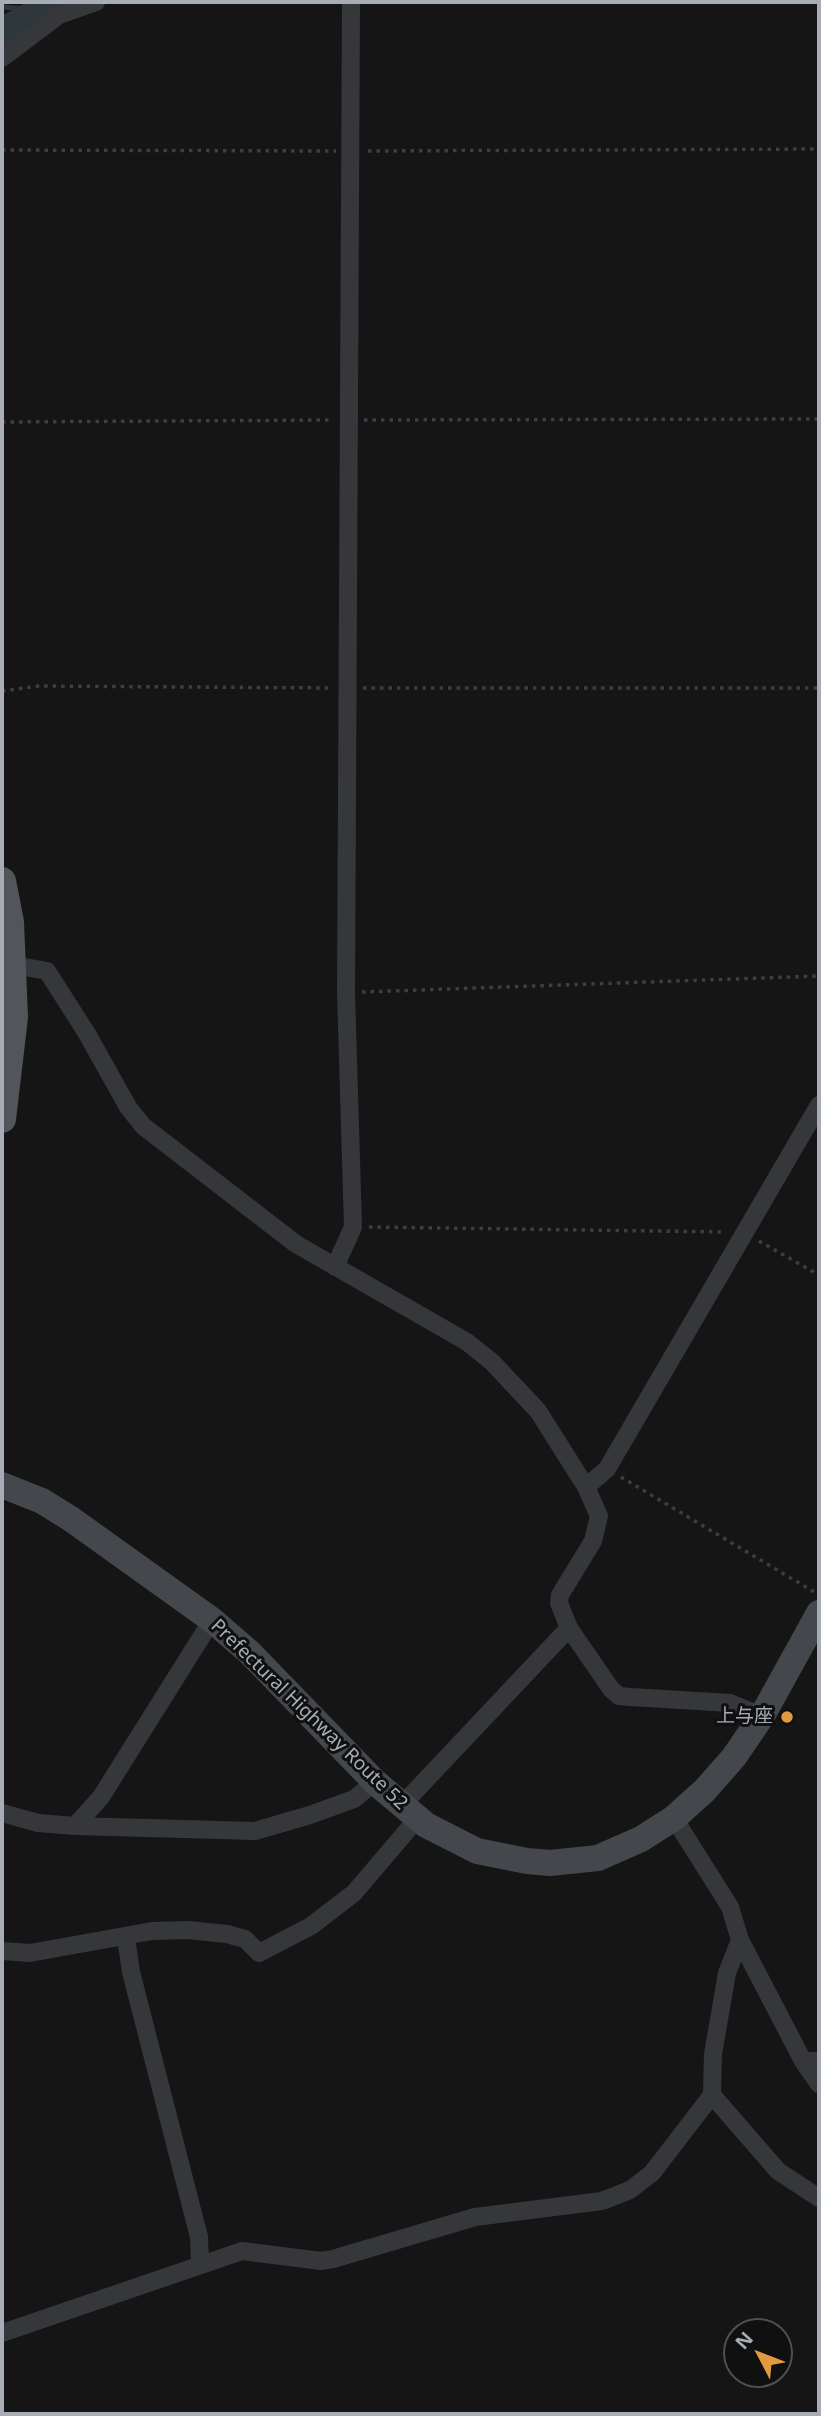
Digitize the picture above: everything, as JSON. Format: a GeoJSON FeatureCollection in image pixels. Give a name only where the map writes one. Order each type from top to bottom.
{"type":"FeatureCollection","features":[{"type":"Feature","properties":{"kind":"main road"},"geometry":{"type":"LineString","coordinates":[[2,881],[14,965],[15,1017],[2,1119]]}},
{"type":"Feature","properties":{"kind":"main road","name":"Prefectural Highway Route 52"},"geometry":{"type":"LineString","coordinates":[[2,1485],[42,1502],[72,1519],[212,1620],[250,1653],[376,1782],[410,1812],[442,1835],[478,1851],[550,1863],[598,1858],[641,1839],[674,1818],[705,1790],[734,1757],[762,1716],[819,1613]]}},
{"type":"Feature","properties":{"kind":"street"},"geometry":{"type":"LineString","coordinates":[[2,58],[59,15],[96,2]]}},
{"type":"Feature","properties":{"kind":"street"},"geometry":{"type":"LineString","coordinates":[[335,1267],[353,1227],[346,992],[351,2]]}},
{"type":"Feature","properties":{"kind":"street"},"geometry":{"type":"LineString","coordinates":[[14,965],[47,971],[135,1118],[217,1185],[296,1244],[482,1353],[538,1411],[586,1486],[599,1516],[597,1531],[560,1595],[560,1609],[569,1628],[604,1681],[619,1696],[730,1703],[762,1716]]}},
{"type":"Feature","properties":{"kind":"street"},"geometry":{"type":"LineString","coordinates":[[586,1486],[607,1469],[819,1105]]}},
{"type":"Feature","properties":{"kind":"street"},"geometry":{"type":"LineString","coordinates":[[75,1826],[101,1797],[212,1620]]}},
{"type":"Feature","properties":{"kind":"street"},"geometry":{"type":"LineString","coordinates":[[2,1951],[30,1953],[167,1930],[227,1934],[245,1939],[259,1953],[311,1926],[354,1893],[410,1812],[569,1628]]}},
{"type":"Feature","properties":{"kind":"street"},"geometry":{"type":"LineString","coordinates":[[2,1813],[38,1823],[75,1826],[255,1831],[354,1799],[376,1782]]}},
{"type":"Feature","properties":{"kind":"street"},"geometry":{"type":"LineString","coordinates":[[674,1818],[730,1907],[740,1940],[811,2061],[819,2084]]}},
{"type":"Feature","properties":{"kind":"street"},"geometry":{"type":"LineString","coordinates":[[126,1938],[131,1972],[199,2237],[200,2264]]}},
{"type":"Feature","properties":{"kind":"street"},"geometry":{"type":"LineString","coordinates":[[2,2333],[242,2251],[321,2261],[475,2217],[601,2201],[630,2190],[652,2173],[712,2095],[713,2054],[727,1973],[740,1940]]}},
{"type":"Feature","properties":{"kind":"street"},"geometry":{"type":"LineString","coordinates":[[712,2095],[778,2171],[819,2199]]}},
{"type":"Feature","properties":{"kind":"path"},"geometry":{"type":"LineString","coordinates":[[2,150],[819,149]]}},
{"type":"Feature","properties":{"kind":"path"},"geometry":{"type":"LineString","coordinates":[[2,422],[819,419]]}},
{"type":"Feature","properties":{"kind":"path"},"geometry":{"type":"LineString","coordinates":[[2,691],[39,686],[819,688]]}},
{"type":"Feature","properties":{"kind":"path"},"geometry":{"type":"LineString","coordinates":[[346,992],[819,976]]}},
{"type":"Feature","properties":{"kind":"path"},"geometry":{"type":"LineString","coordinates":[[353,1227],[744,1233],[819,1275]]}},
{"type":"Feature","properties":{"kind":"path"},"geometry":{"type":"LineString","coordinates":[[607,1469],[819,1595]]}},
{"type":"Feature","properties":{"kind":"waterway"},"geometry":{"type":"LineString","coordinates":[[2,34],[60,2]]}},
{"type":"Feature","properties":{"kind":"waterway"},"geometry":{"type":"LineString","coordinates":[[2,7],[42,10]]}},
{"type":"Feature","properties":{"kind":"place","name":"上与座"},"geometry":{"type":"Point","coordinates":[787,1717]}}]}
